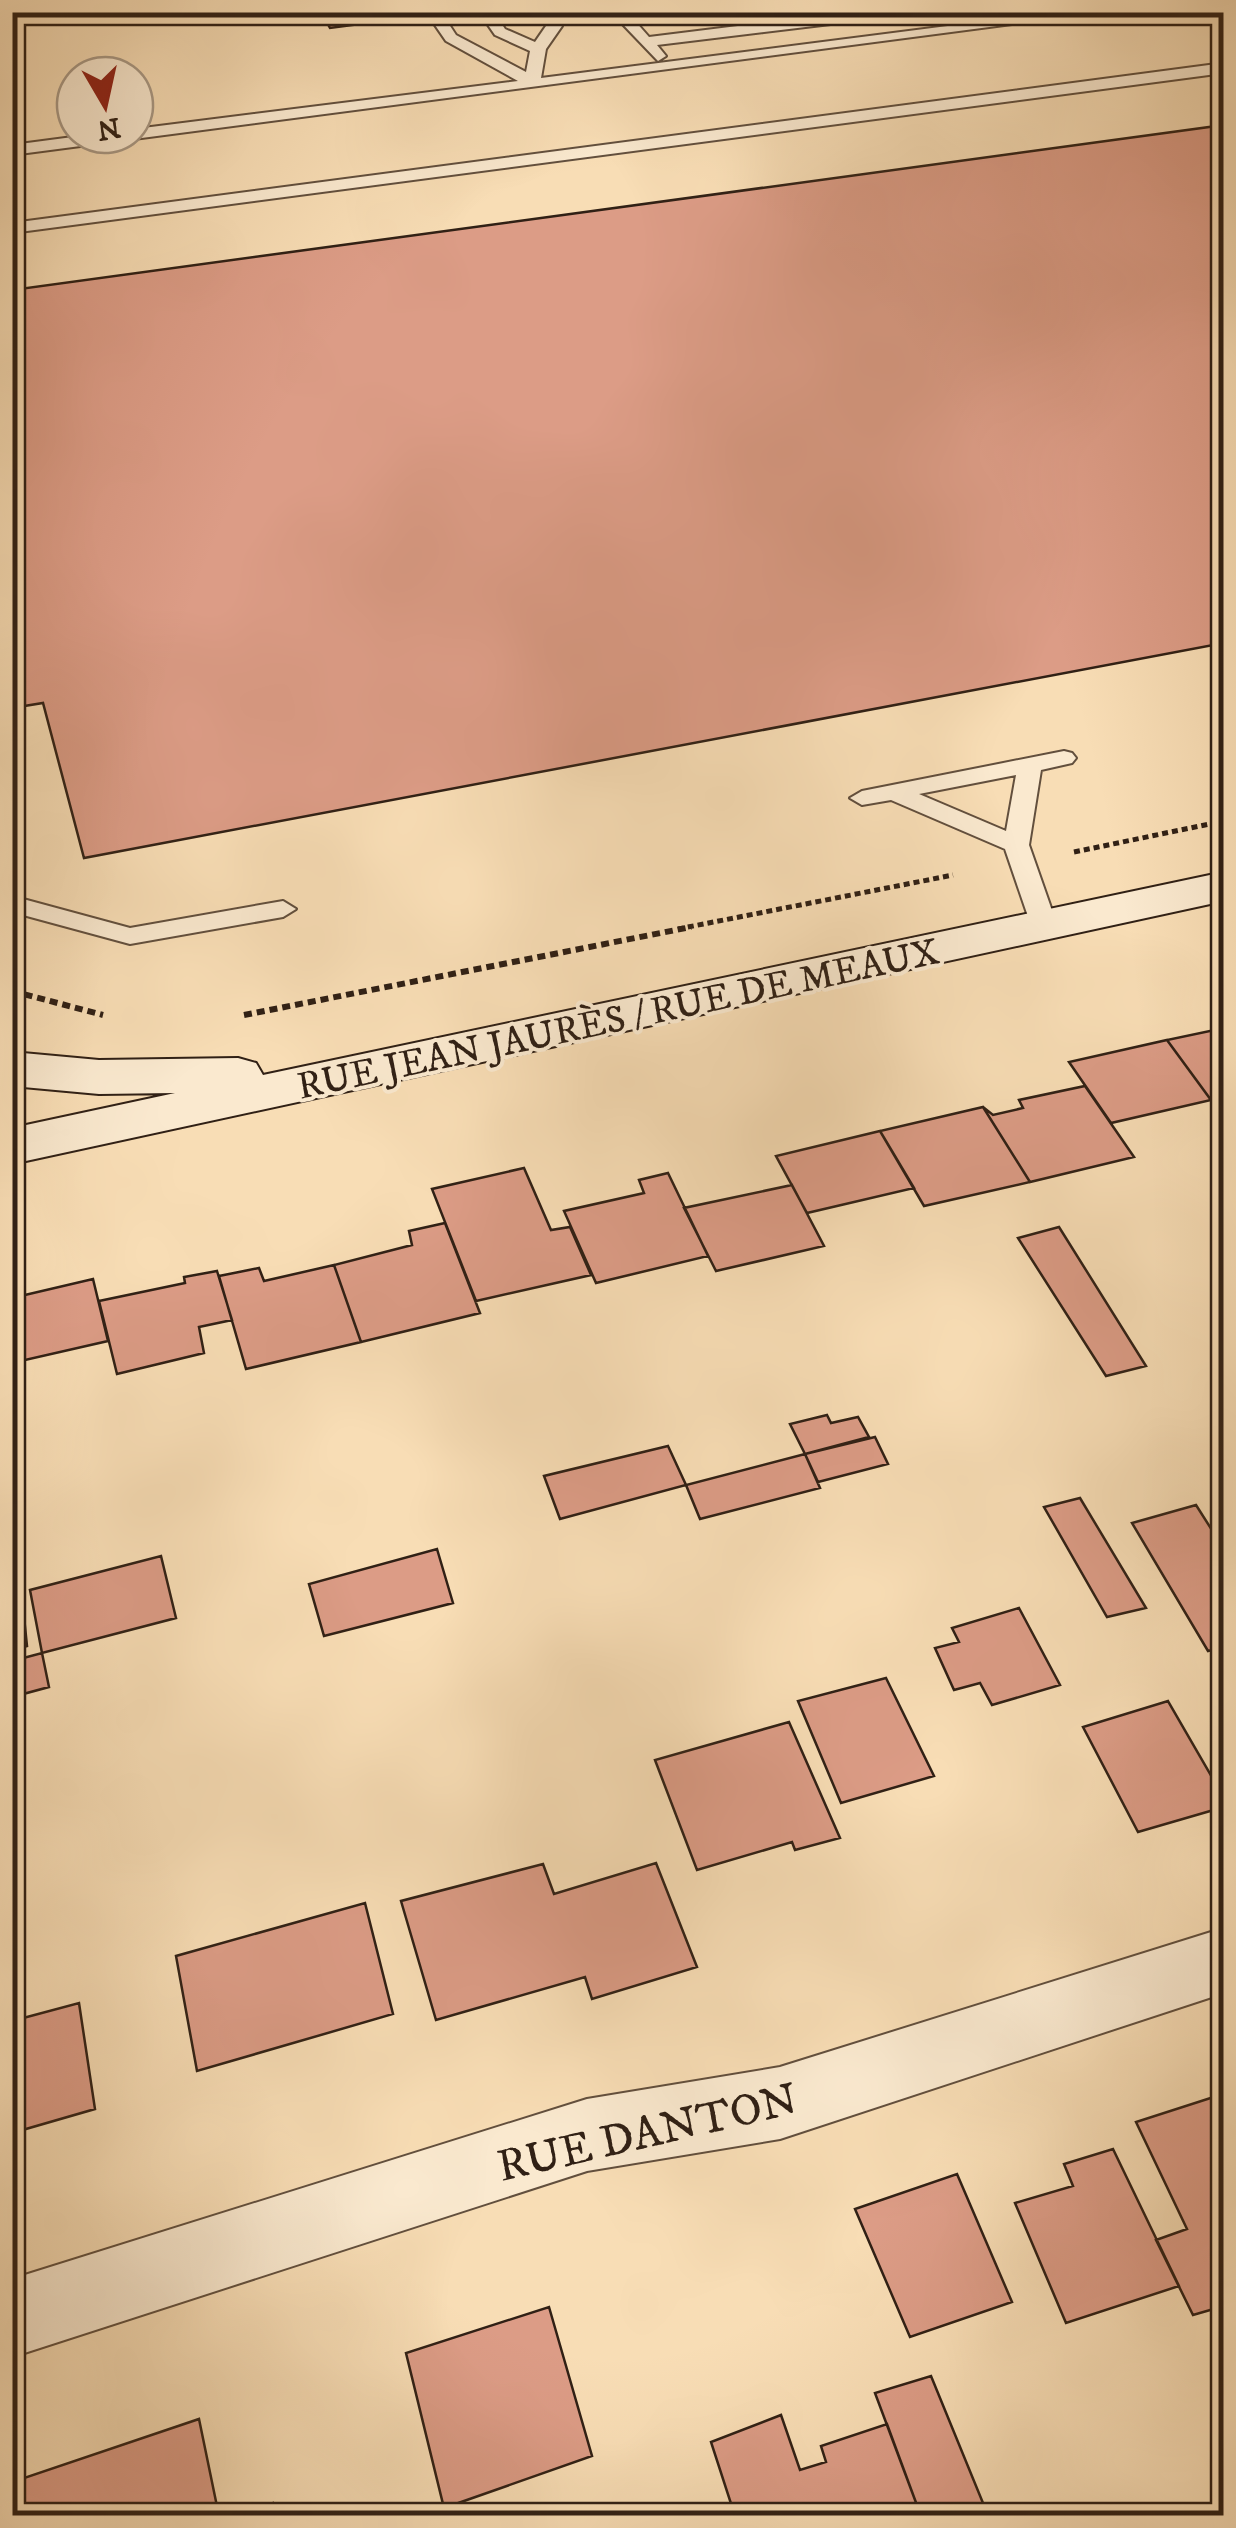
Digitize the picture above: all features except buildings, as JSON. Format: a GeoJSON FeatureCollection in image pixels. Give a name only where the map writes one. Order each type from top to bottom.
{"type":"FeatureCollection","features":[{"type":"Feature","properties":{"kind":"main road","name":"RUE JEAN JAURÈS / RUE DE MEAUX"},"geometry":{"type":"LineString","coordinates":[[12,1146],[1224,886]]}},
{"type":"Feature","properties":{"kind":"main road"},"geometry":{"type":"LineString","coordinates":[[12,1069],[99,1077],[361,1074]]}},
{"type":"Feature","properties":{"kind":"main road","name":"RUE DANTON"},"geometry":{"type":"LineString","coordinates":[[12,2318],[586,2135],[780,2103],[1224,1960]]}},
{"type":"Feature","properties":{"kind":"lane"},"geometry":{"type":"LineString","coordinates":[[433,12],[451,38],[532,82]]}},
{"type":"Feature","properties":{"kind":"lane"},"geometry":{"type":"LineString","coordinates":[[486,12],[500,32],[538,49]]}},
{"type":"Feature","properties":{"kind":"lane"},"geometry":{"type":"LineString","coordinates":[[532,82],[538,49],[554,26],[543,12]]}},
{"type":"Feature","properties":{"kind":"lane"},"geometry":{"type":"LineString","coordinates":[[618,12],[666,66]]}},
{"type":"Feature","properties":{"kind":"lane"},"geometry":{"type":"LineString","coordinates":[[646,42],[838,18],[844,12]]}},
{"type":"Feature","properties":{"kind":"lane"},"geometry":{"type":"LineString","coordinates":[[155,131],[1097,12]]}},
{"type":"Feature","properties":{"kind":"lane"},"geometry":{"type":"LineString","coordinates":[[520,25],[538,49]]}},
{"type":"Feature","properties":{"kind":"lane"},"geometry":{"type":"LineString","coordinates":[[479,34],[481,55]]}},
{"type":"Feature","properties":{"kind":"lane"},"geometry":{"type":"LineString","coordinates":[[12,228],[1224,68]]}},
{"type":"Feature","properties":{"kind":"lane"},"geometry":{"type":"LineString","coordinates":[[12,133],[41,129]]}},
{"type":"Feature","properties":{"kind":"lane"},"geometry":{"type":"LineString","coordinates":[[12,150],[55,144]]}},
{"type":"Feature","properties":{"kind":"lane"},"geometry":{"type":"LineString","coordinates":[[862,798],[1064,758]]}},
{"type":"Feature","properties":{"kind":"lane"},"geometry":{"type":"LineString","coordinates":[[1030,764],[1016,844],[1044,925]]}},
{"type":"Feature","properties":{"kind":"lane"},"geometry":{"type":"LineString","coordinates":[[894,792],[1016,844]]}},
{"type":"Feature","properties":{"kind":"lane"},"geometry":{"type":"LineString","coordinates":[[12,904],[130,936],[283,909]]}},
{"type":"Feature","properties":{"kind":"path"},"geometry":{"type":"LineString","coordinates":[[1073,852],[1224,821]]}},
{"type":"Feature","properties":{"kind":"path"},"geometry":{"type":"LineString","coordinates":[[243,1015],[961,874]]}},
{"type":"Feature","properties":{"kind":"path"},"geometry":{"type":"LineString","coordinates":[[12,991],[121,1019]]}}]}
